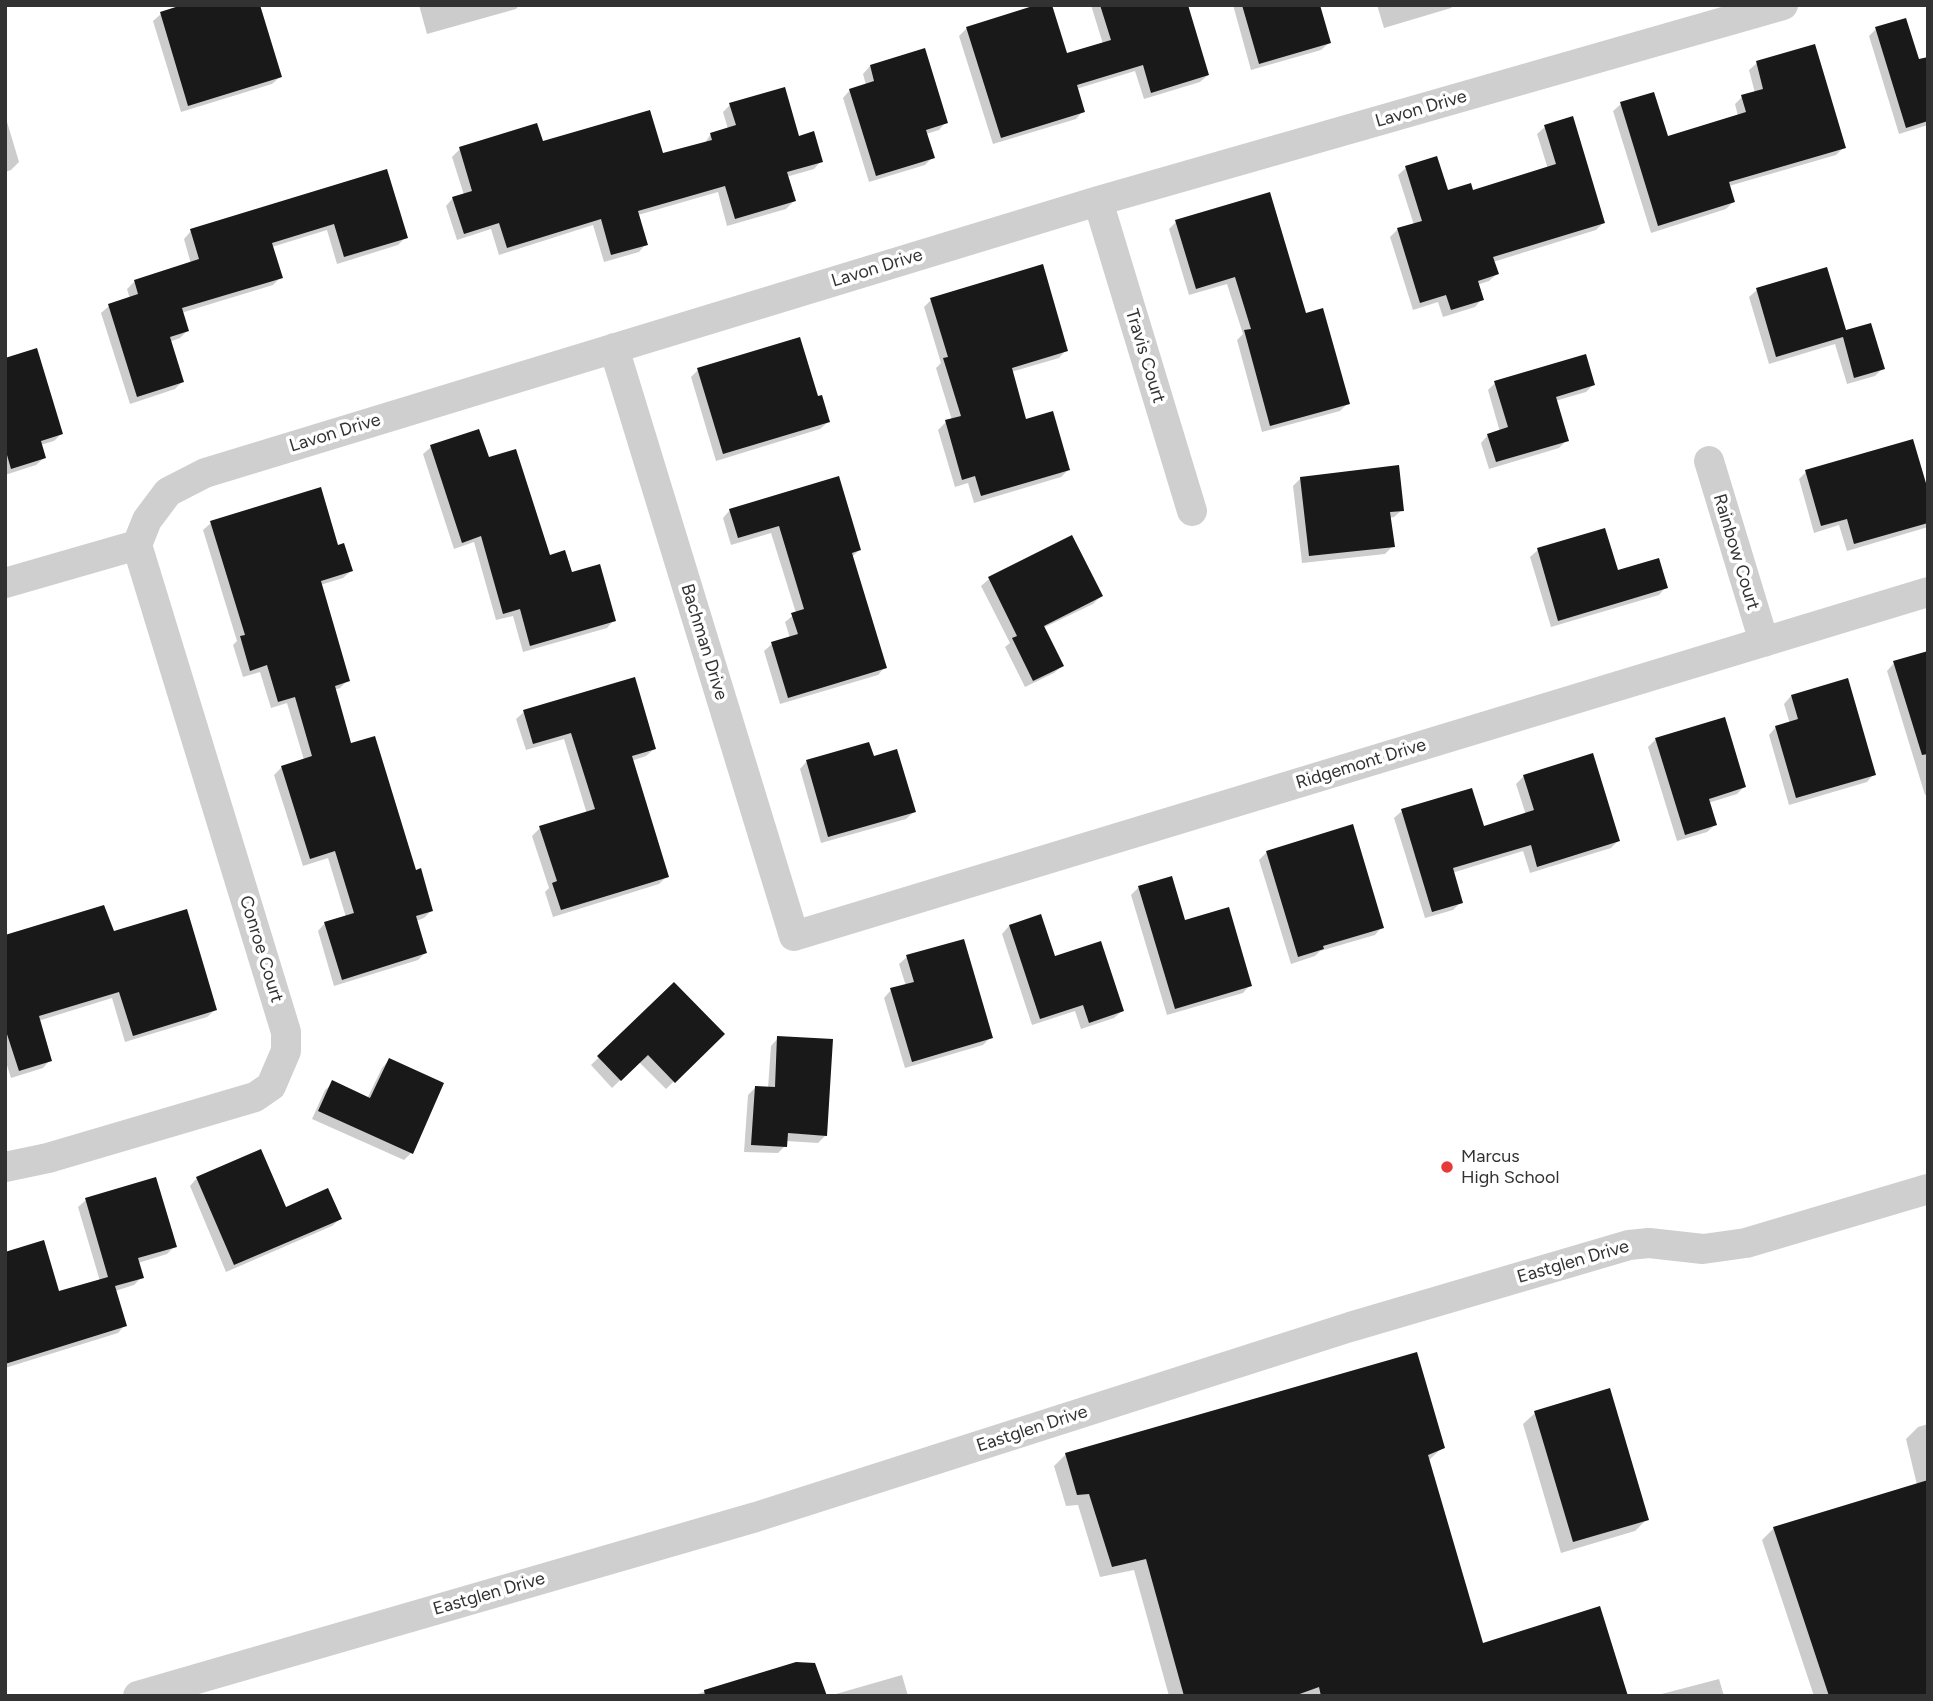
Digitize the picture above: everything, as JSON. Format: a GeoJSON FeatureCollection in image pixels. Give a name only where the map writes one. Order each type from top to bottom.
{"type":"FeatureCollection","features":[{"type":"Feature","properties":{"kind":"street","name":"Lavon Drive"},"geometry":{"type":"LineString","coordinates":[[137,545],[148,520],[168,492],[205,473],[1098,201],[1783,5]]}},
{"type":"Feature","properties":{"kind":"street","name":"Travis Court"},"geometry":{"type":"LineString","coordinates":[[1098,201],[1192,511]]}},
{"type":"Feature","properties":{"kind":"street","name":"Bachman Drive"},"geometry":{"type":"LineString","coordinates":[[614,348],[794,936]]}},
{"type":"Feature","properties":{"kind":"street","name":"Rainbow Court"},"geometry":{"type":"LineString","coordinates":[[1709,461],[1764,642]]}},
{"type":"Feature","properties":{"kind":"street"},"geometry":{"type":"LineString","coordinates":[[5,583],[137,545]]}},
{"type":"Feature","properties":{"kind":"street","name":"Conroe Court"},"geometry":{"type":"LineString","coordinates":[[5,1167],[48,1158],[255,1097],[271,1086],[286,1051],[286,1032],[137,545]]}},
{"type":"Feature","properties":{"kind":"street","name":"Ridgemont Drive"},"geometry":{"type":"LineString","coordinates":[[794,936],[1928,592]]}},
{"type":"Feature","properties":{"kind":"street","name":"Eastglen Drive"},"geometry":{"type":"LineString","coordinates":[[138,1696],[756,1517],[1337,1331],[1629,1245],[1649,1243],[1703,1249],[1746,1243],[1928,1189]]}},
{"type":"Feature","properties":{"kind":"building"},"geometry":{"type":"Polygon","coordinates":[[[182,5],[260,5],[282,77],[188,106],[160,12],[182,5]]]}},
{"type":"Feature","properties":{"kind":"building"},"geometry":{"type":"Polygon","coordinates":[[[1036,5],[1052,5],[1067,53],[1111,40],[1100,5],[1188,5],[1209,75],[1151,93],[1143,65],[1077,85],[1085,112],[1001,138],[966,27],[1036,5]]]}},
{"type":"Feature","properties":{"kind":"building"},"geometry":{"type":"Polygon","coordinates":[[[1242,5],[1320,5],[1331,43],[1259,64],[1242,5]]]}},
{"type":"Feature","properties":{"kind":"building"},"geometry":{"type":"Polygon","coordinates":[[[1906,18],[1919,59],[1928,57],[1928,121],[1906,128],[1875,27],[1906,18]]]}},
{"type":"Feature","properties":{"kind":"building"},"geometry":{"type":"Polygon","coordinates":[[[1815,44],[1846,148],[1729,182],[1735,202],[1658,226],[1620,102],[1654,92],[1668,136],[1746,112],[1741,95],[1763,89],[1756,61],[1815,44]]]}},
{"type":"Feature","properties":{"kind":"building"},"geometry":{"type":"Polygon","coordinates":[[[925,48],[948,123],[926,130],[935,158],[876,176],[849,89],[874,81],[870,65],[925,48]]]}},
{"type":"Feature","properties":{"kind":"building"},"geometry":{"type":"Polygon","coordinates":[[[785,87],[799,136],[814,131],[823,162],[787,172],[796,201],[735,219],[725,186],[638,211],[648,245],[611,255],[601,219],[507,248],[499,223],[464,234],[452,197],[472,191],[459,147],[537,123],[543,141],[650,110],[663,153],[712,140],[710,133],[736,125],[729,103],[785,87]]]}},
{"type":"Feature","properties":{"kind":"building"},"geometry":{"type":"Polygon","coordinates":[[[1573,116],[1605,223],[1493,257],[1499,274],[1478,281],[1484,300],[1451,310],[1446,295],[1420,303],[1397,228],[1422,221],[1405,166],[1437,156],[1448,190],[1471,183],[1473,190],[1556,164],[1544,125],[1573,116]]]}},
{"type":"Feature","properties":{"kind":"building"},"geometry":{"type":"Polygon","coordinates":[[[387,169],[408,238],[344,257],[334,224],[272,243],[283,278],[182,308],[189,331],[170,337],[184,382],[137,397],[108,304],[138,294],[134,280],[199,259],[190,229],[387,169]]]}},
{"type":"Feature","properties":{"kind":"building"},"geometry":{"type":"Polygon","coordinates":[[[1270,192],[1306,313],[1323,308],[1350,404],[1270,426],[1244,330],[1251,329],[1235,277],[1196,289],[1175,220],[1270,192]]]}},
{"type":"Feature","properties":{"kind":"building"},"geometry":{"type":"Polygon","coordinates":[[[1043,264],[1068,351],[1012,368],[1026,419],[1053,411],[1070,470],[981,496],[975,476],[962,480],[945,420],[961,416],[943,358],[948,357],[930,298],[1043,264]]]}},
{"type":"Feature","properties":{"kind":"building"},"geometry":{"type":"Polygon","coordinates":[[[1827,267],[1846,330],[1871,323],[1885,369],[1854,378],[1843,337],[1776,357],[1756,288],[1827,267]]]}},
{"type":"Feature","properties":{"kind":"building"},"geometry":{"type":"Polygon","coordinates":[[[800,337],[818,396],[822,395],[830,422],[723,454],[697,368],[800,337]]]}},
{"type":"Feature","properties":{"kind":"building"},"geometry":{"type":"Polygon","coordinates":[[[37,348],[63,434],[41,441],[46,458],[11,469],[5,448],[5,358],[37,348]]]}},
{"type":"Feature","properties":{"kind":"building"},"geometry":{"type":"Polygon","coordinates":[[[1586,354],[1595,385],[1556,397],[1569,441],[1496,462],[1487,434],[1508,427],[1494,381],[1586,354]]]}},
{"type":"Feature","properties":{"kind":"building"},"geometry":{"type":"Polygon","coordinates":[[[479,429],[489,457],[516,449],[550,555],[565,550],[572,572],[600,564],[616,621],[530,646],[520,609],[503,614],[481,536],[462,543],[430,445],[479,429]]]}},
{"type":"Feature","properties":{"kind":"building"},"geometry":{"type":"Polygon","coordinates":[[[1913,439],[1928,490],[1928,523],[1854,544],[1847,519],[1821,526],[1805,470],[1913,439]]]}},
{"type":"Feature","properties":{"kind":"building"},"geometry":{"type":"Polygon","coordinates":[[[1399,465],[1404,511],[1390,512],[1395,547],[1309,556],[1300,477],[1399,465]]]}},
{"type":"Feature","properties":{"kind":"building"},"geometry":{"type":"Polygon","coordinates":[[[839,476],[861,550],[852,553],[887,668],[788,698],[771,642],[798,634],[791,613],[804,609],[779,526],[738,538],[729,509],[839,476]]]}},
{"type":"Feature","properties":{"kind":"building"},"geometry":{"type":"Polygon","coordinates":[[[321,487],[338,545],[344,543],[353,571],[321,581],[350,681],[335,686],[351,743],[375,736],[416,870],[421,868],[433,911],[416,916],[427,953],[342,980],[324,922],[354,913],[335,851],[310,859],[281,766],[312,756],[295,697],[278,702],[267,665],[250,671],[240,636],[245,635],[210,521],[321,487]]]}},
{"type":"Feature","properties":{"kind":"building"},"geometry":{"type":"Polygon","coordinates":[[[1605,528],[1618,570],[1659,558],[1668,588],[1558,621],[1537,548],[1605,528]]]}},
{"type":"Feature","properties":{"kind":"building"},"geometry":{"type":"Polygon","coordinates":[[[1072,535],[1103,596],[1044,626],[1064,666],[1033,681],[1012,638],[1017,636],[988,577],[1072,535]]]}},
{"type":"Feature","properties":{"kind":"building"},"geometry":{"type":"Polygon","coordinates":[[[1928,651],[1928,754],[1922,755],[1893,661],[1928,651]]]}},
{"type":"Feature","properties":{"kind":"building"},"geometry":{"type":"Polygon","coordinates":[[[635,677],[656,749],[632,756],[669,877],[561,910],[552,883],[557,881],[539,826],[595,809],[571,733],[533,744],[523,710],[635,677]]]}},
{"type":"Feature","properties":{"kind":"building"},"geometry":{"type":"Polygon","coordinates":[[[1848,678],[1876,775],[1796,798],[1775,726],[1798,719],[1791,695],[1848,678]]]}},
{"type":"Feature","properties":{"kind":"building"},"geometry":{"type":"Polygon","coordinates":[[[1725,717],[1746,787],[1709,799],[1717,825],[1685,835],[1655,738],[1725,717]]]}},
{"type":"Feature","properties":{"kind":"building"},"geometry":{"type":"Polygon","coordinates":[[[869,742],[874,756],[897,749],[916,812],[828,837],[806,760],[869,742]]]}},
{"type":"Feature","properties":{"kind":"building"},"geometry":{"type":"Polygon","coordinates":[[[1593,753],[1620,841],[1537,867],[1531,845],[1453,868],[1463,903],[1432,912],[1401,809],[1472,788],[1484,826],[1534,810],[1523,775],[1593,753]]]}},
{"type":"Feature","properties":{"kind":"building"},"geometry":{"type":"Polygon","coordinates":[[[1353,824],[1384,928],[1323,946],[1324,949],[1298,957],[1266,851],[1353,824]]]}},
{"type":"Feature","properties":{"kind":"building"},"geometry":{"type":"Polygon","coordinates":[[[1172,876],[1185,920],[1229,907],[1252,986],[1175,1009],[1138,886],[1172,876]]]}},
{"type":"Feature","properties":{"kind":"building"},"geometry":{"type":"Polygon","coordinates":[[[104,905],[114,931],[187,909],[217,1010],[133,1036],[119,992],[39,1016],[52,1061],[19,1071],[5,1028],[5,935],[104,905]]]}},
{"type":"Feature","properties":{"kind":"building"},"geometry":{"type":"Polygon","coordinates":[[[1041,914],[1055,956],[1101,941],[1124,1011],[1089,1023],[1083,1005],[1040,1019],[1009,925],[1041,914]]]}},
{"type":"Feature","properties":{"kind":"building"},"geometry":{"type":"Polygon","coordinates":[[[964,939],[993,1038],[912,1062],[890,988],[914,982],[906,955],[964,939]]]}},
{"type":"Feature","properties":{"kind":"building"},"geometry":{"type":"Polygon","coordinates":[[[674,982],[725,1034],[675,1083],[648,1055],[621,1081],[597,1056],[674,982]]]}},
{"type":"Feature","properties":{"kind":"building"},"geometry":{"type":"Polygon","coordinates":[[[777,1036],[833,1039],[827,1136],[788,1133],[787,1147],[751,1145],[755,1086],[775,1087],[777,1036]]]}},
{"type":"Feature","properties":{"kind":"building"},"geometry":{"type":"Polygon","coordinates":[[[389,1058],[444,1083],[413,1154],[318,1111],[332,1080],[370,1098],[389,1058]]]}},
{"type":"Feature","properties":{"kind":"building"},"geometry":{"type":"Polygon","coordinates":[[[261,1149],[286,1207],[328,1188],[342,1219],[234,1265],[196,1177],[261,1149]]]}},
{"type":"Feature","properties":{"kind":"building"},"geometry":{"type":"Polygon","coordinates":[[[156,1177],[177,1247],[138,1258],[144,1278],[115,1286],[127,1326],[5,1364],[5,1252],[44,1240],[59,1291],[108,1277],[85,1198],[156,1177]]]}},
{"type":"Feature","properties":{"kind":"building"},"geometry":{"type":"Polygon","coordinates":[[[1417,1352],[1445,1448],[1428,1455],[1483,1643],[1600,1606],[1628,1696],[1321,1696],[1319,1687],[1294,1696],[1184,1696],[1146,1559],[1112,1567],[1089,1494],[1077,1495],[1065,1453],[1417,1352]]]}},
{"type":"Feature","properties":{"kind":"building"},"geometry":{"type":"Polygon","coordinates":[[[1610,1388],[1649,1520],[1573,1542],[1534,1411],[1610,1388]]]}},
{"type":"Feature","properties":{"kind":"building"},"geometry":{"type":"Polygon","coordinates":[[[1928,1480],[1928,1696],[1829,1696],[1773,1527],[1928,1480]]]}},
{"type":"Feature","properties":{"kind":"building"},"geometry":{"type":"Polygon","coordinates":[[[796,1662],[815,1663],[827,1696],[705,1696],[704,1690],[796,1662]]]}},
{"type":"Feature","properties":{"kind":"place","name":"Marcus High School"},"geometry":{"type":"Point","coordinates":[1447,1167]}}]}
